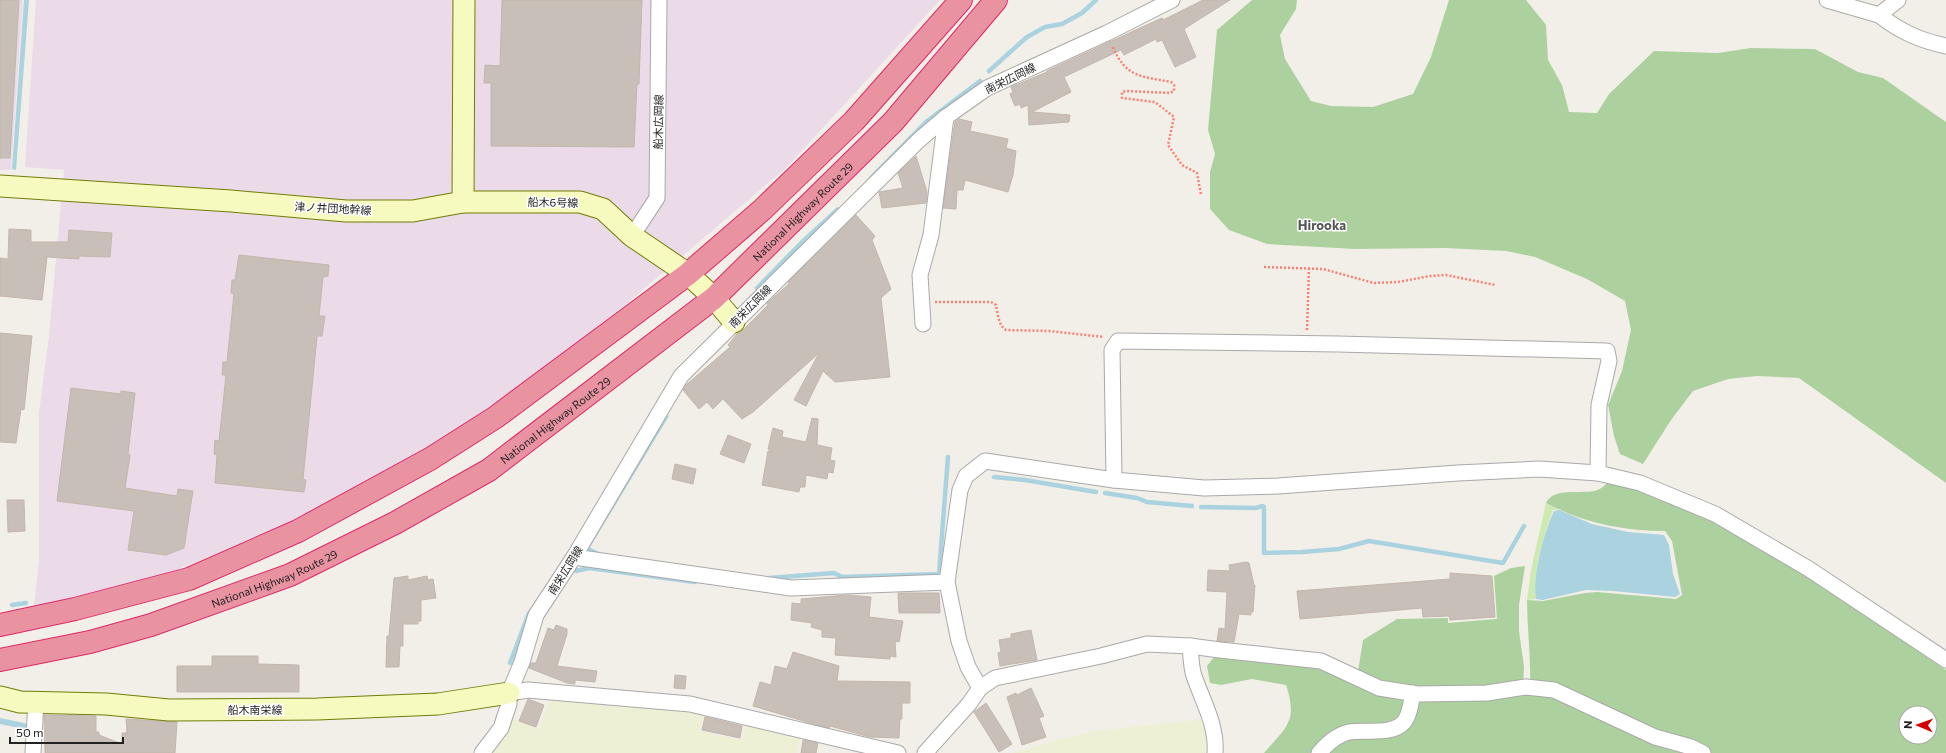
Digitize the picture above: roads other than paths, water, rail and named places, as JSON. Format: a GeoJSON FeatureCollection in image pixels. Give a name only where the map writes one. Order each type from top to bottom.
{"type":"FeatureCollection","features":[{"type":"Feature","properties":{"kind":"highway"},"geometry":{"type":"LineString","coordinates":[[0,625],[75,609],[189,579],[298,530],[430,459],[496,417],[688,274],[762,210],[854,121],[961,0]]}},
{"type":"Feature","properties":{"kind":"highway","name":"National Highway Route 29"},"geometry":{"type":"LineString","coordinates":[[0,660],[90,642],[185,614],[290,575],[395,523],[489,470],[714,298],[893,122],[996,0]]}},
{"type":"Feature","properties":{"kind":"street"},"geometry":{"type":"LineString","coordinates":[[463,202],[464,0]]}},
{"type":"Feature","properties":{"kind":"street","name":"船木広岡線"},"geometry":{"type":"LineString","coordinates":[[632,236],[657,198],[659,0]]}},
{"type":"Feature","properties":{"kind":"street","name":"南栄広岡線"},"geometry":{"type":"LineString","coordinates":[[482,753],[501,728],[509,704],[509,693],[522,662],[536,615],[574,557],[681,376],[919,140],[946,117],[987,88],[1107,33],[1172,0]]}},
{"type":"Feature","properties":{"kind":"street"},"geometry":{"type":"LineString","coordinates":[[1827,0],[1879,15],[1893,26],[1921,40],[1946,46]]}},
{"type":"Feature","properties":{"kind":"street"},"geometry":{"type":"LineString","coordinates":[[1879,15],[1898,0]]}},
{"type":"Feature","properties":{"kind":"street"},"geometry":{"type":"LineString","coordinates":[[923,324],[920,275],[932,235],[946,117]]}},
{"type":"Feature","properties":{"kind":"street","name":"津ノ井団地幹線"},"geometry":{"type":"LineString","coordinates":[[0,186],[231,201],[346,211],[413,211],[463,202]]}},
{"type":"Feature","properties":{"kind":"street","name":"船木6号線"},"geometry":{"type":"LineString","coordinates":[[463,202],[580,202],[604,209],[632,236],[688,274],[714,298],[734,322]]}},
{"type":"Feature","properties":{"kind":"street"},"geometry":{"type":"LineString","coordinates":[[1114,480],[1112,350],[1118,341],[1306,343],[1607,351],[1609,361],[1599,405],[1598,473]]}},
{"type":"Feature","properties":{"kind":"street"},"geometry":{"type":"LineString","coordinates":[[980,688],[968,668],[959,641],[947,582],[960,490],[966,476],[985,461],[1114,480],[1204,488],[1278,486],[1458,472],[1539,469],[1598,473],[1640,483],[1715,514],[1809,569],[1946,660]]}},
{"type":"Feature","properties":{"kind":"street"},"geometry":{"type":"LineString","coordinates":[[574,557],[791,588],[947,582]]}},
{"type":"Feature","properties":{"kind":"street"},"geometry":{"type":"LineString","coordinates":[[924,753],[969,704],[980,688],[996,678],[1102,656],[1147,644],[1190,646],[1320,661],[1379,688],[1413,693],[1487,693],[1526,687],[1554,690],[1655,737],[1691,747],[1703,753]]}},
{"type":"Feature","properties":{"kind":"street"},"geometry":{"type":"LineString","coordinates":[[1190,646],[1194,675],[1213,723],[1216,739],[1215,753]]}},
{"type":"Feature","properties":{"kind":"street"},"geometry":{"type":"LineString","coordinates":[[509,693],[528,690],[690,704],[898,753]]}},
{"type":"Feature","properties":{"kind":"street","name":"船木南栄線"},"geometry":{"type":"LineString","coordinates":[[0,697],[20,702],[106,704],[169,710],[317,709],[438,704],[509,693]]}},
{"type":"Feature","properties":{"kind":"street"},"geometry":{"type":"LineString","coordinates":[[1319,753],[1334,739],[1348,732],[1387,730],[1398,727],[1408,716],[1413,693]]}},
{"type":"Feature","properties":{"kind":"street"},"geometry":{"type":"LineString","coordinates":[[32,753],[36,702]]}},
{"type":"Feature","properties":{"kind":"water"},"geometry":{"type":"Polygon","coordinates":[[[24,0],[29,0],[16,170],[12,169],[24,0]]]}},
{"type":"Feature","properties":{"kind":"water"},"geometry":{"type":"Polygon","coordinates":[[[837,207],[842,209],[758,291],[754,288],[801,240],[837,207]]]}},
{"type":"Feature","properties":{"kind":"water"},"geometry":{"type":"Polygon","coordinates":[[[667,415],[669,416],[589,549],[586,548],[667,415]]]}},
{"type":"Feature","properties":{"kind":"water"},"geometry":{"type":"Polygon","coordinates":[[[1559,510],[1592,524],[1628,532],[1664,535],[1669,545],[1673,574],[1680,594],[1675,597],[1586,590],[1543,600],[1536,599],[1535,589],[1537,567],[1546,530],[1554,511],[1559,510]]]}},
{"type":"Feature","properties":{"kind":"water"},"geometry":{"type":"Polygon","coordinates":[[[0,718],[29,724],[29,730],[0,724],[0,718]]]}},
{"type":"Feature","properties":{"kind":"waterway"},"geometry":{"type":"LineString","coordinates":[[989,71],[1027,37],[1045,27],[1062,24],[1082,13],[1096,0]]}},
{"type":"Feature","properties":{"kind":"waterway"},"geometry":{"type":"LineString","coordinates":[[871,178],[926,122],[980,81]]}},
{"type":"Feature","properties":{"kind":"waterway"},"geometry":{"type":"LineString","coordinates":[[769,578],[834,573],[842,577],[939,574],[948,457]]}},
{"type":"Feature","properties":{"kind":"waterway"},"geometry":{"type":"LineString","coordinates":[[994,477],[1025,480],[1096,492]]}},
{"type":"Feature","properties":{"kind":"waterway"},"geometry":{"type":"LineString","coordinates":[[1105,493],[1137,498],[1147,502],[1192,506]]}},
{"type":"Feature","properties":{"kind":"waterway"},"geometry":{"type":"LineString","coordinates":[[1201,507],[1264,507],[1264,553],[1339,549],[1369,541],[1503,563],[1524,526]]}},
{"type":"Feature","properties":{"kind":"waterway"},"geometry":{"type":"LineString","coordinates":[[590,550],[598,554]]}},
{"type":"Feature","properties":{"kind":"waterway"},"geometry":{"type":"LineString","coordinates":[[576,571],[589,568],[695,582]]}},
{"type":"Feature","properties":{"kind":"waterway"},"geometry":{"type":"LineString","coordinates":[[12,605],[26,603]]}},
{"type":"Feature","properties":{"kind":"waterway"},"geometry":{"type":"LineString","coordinates":[[510,663],[529,613]]}},
{"type":"Feature","properties":{"kind":"district","name":"Hirooka"},"geometry":{"type":"Point","coordinates":[1322,225]}}]}
